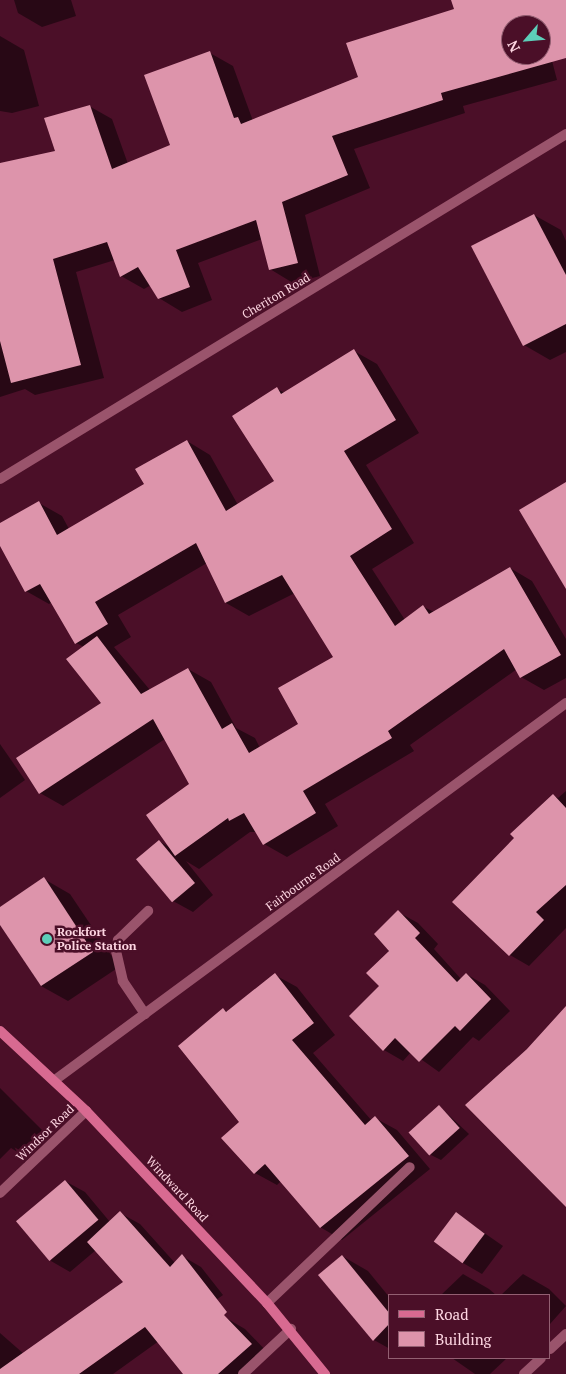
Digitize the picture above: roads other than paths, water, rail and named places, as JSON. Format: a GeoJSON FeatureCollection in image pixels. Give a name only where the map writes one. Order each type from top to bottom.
{"type":"FeatureCollection","features":[{"type":"Feature","properties":{"kind":"main road","name":"Windward Road"},"geometry":{"type":"LineString","coordinates":[[0,1031],[55,1080],[86,1111],[291,1329],[325,1374]]}},
{"type":"Feature","properties":{"kind":"street","name":"Cheriton Road"},"geometry":{"type":"LineString","coordinates":[[0,479],[566,134]]}},
{"type":"Feature","properties":{"kind":"street","name":"Fairbourne Road"},"geometry":{"type":"LineString","coordinates":[[55,1080],[566,703]]}},
{"type":"Feature","properties":{"kind":"street"},"geometry":{"type":"LineString","coordinates":[[145,1014],[123,982],[116,951],[118,940],[148,911]]}},
{"type":"Feature","properties":{"kind":"street","name":"Windsor Road"},"geometry":{"type":"LineString","coordinates":[[0,1193],[86,1111]]}},
{"type":"Feature","properties":{"kind":"street"},"geometry":{"type":"LineString","coordinates":[[267,1303],[410,1167]]}},
{"type":"Feature","properties":{"kind":"street"},"geometry":{"type":"LineString","coordinates":[[243,1374],[291,1329]]}},
{"type":"Feature","properties":{"kind":"street"},"geometry":{"type":"LineString","coordinates":[[551,1348],[566,1334]]}},
{"type":"Feature","properties":{"kind":"street"},"geometry":{"type":"LineString","coordinates":[[524,1374],[540,1359]]}},
{"type":"Feature","properties":{"kind":"place","name":"Rockfort Police Station"},"geometry":{"type":"Point","coordinates":[47,939]}}]}
